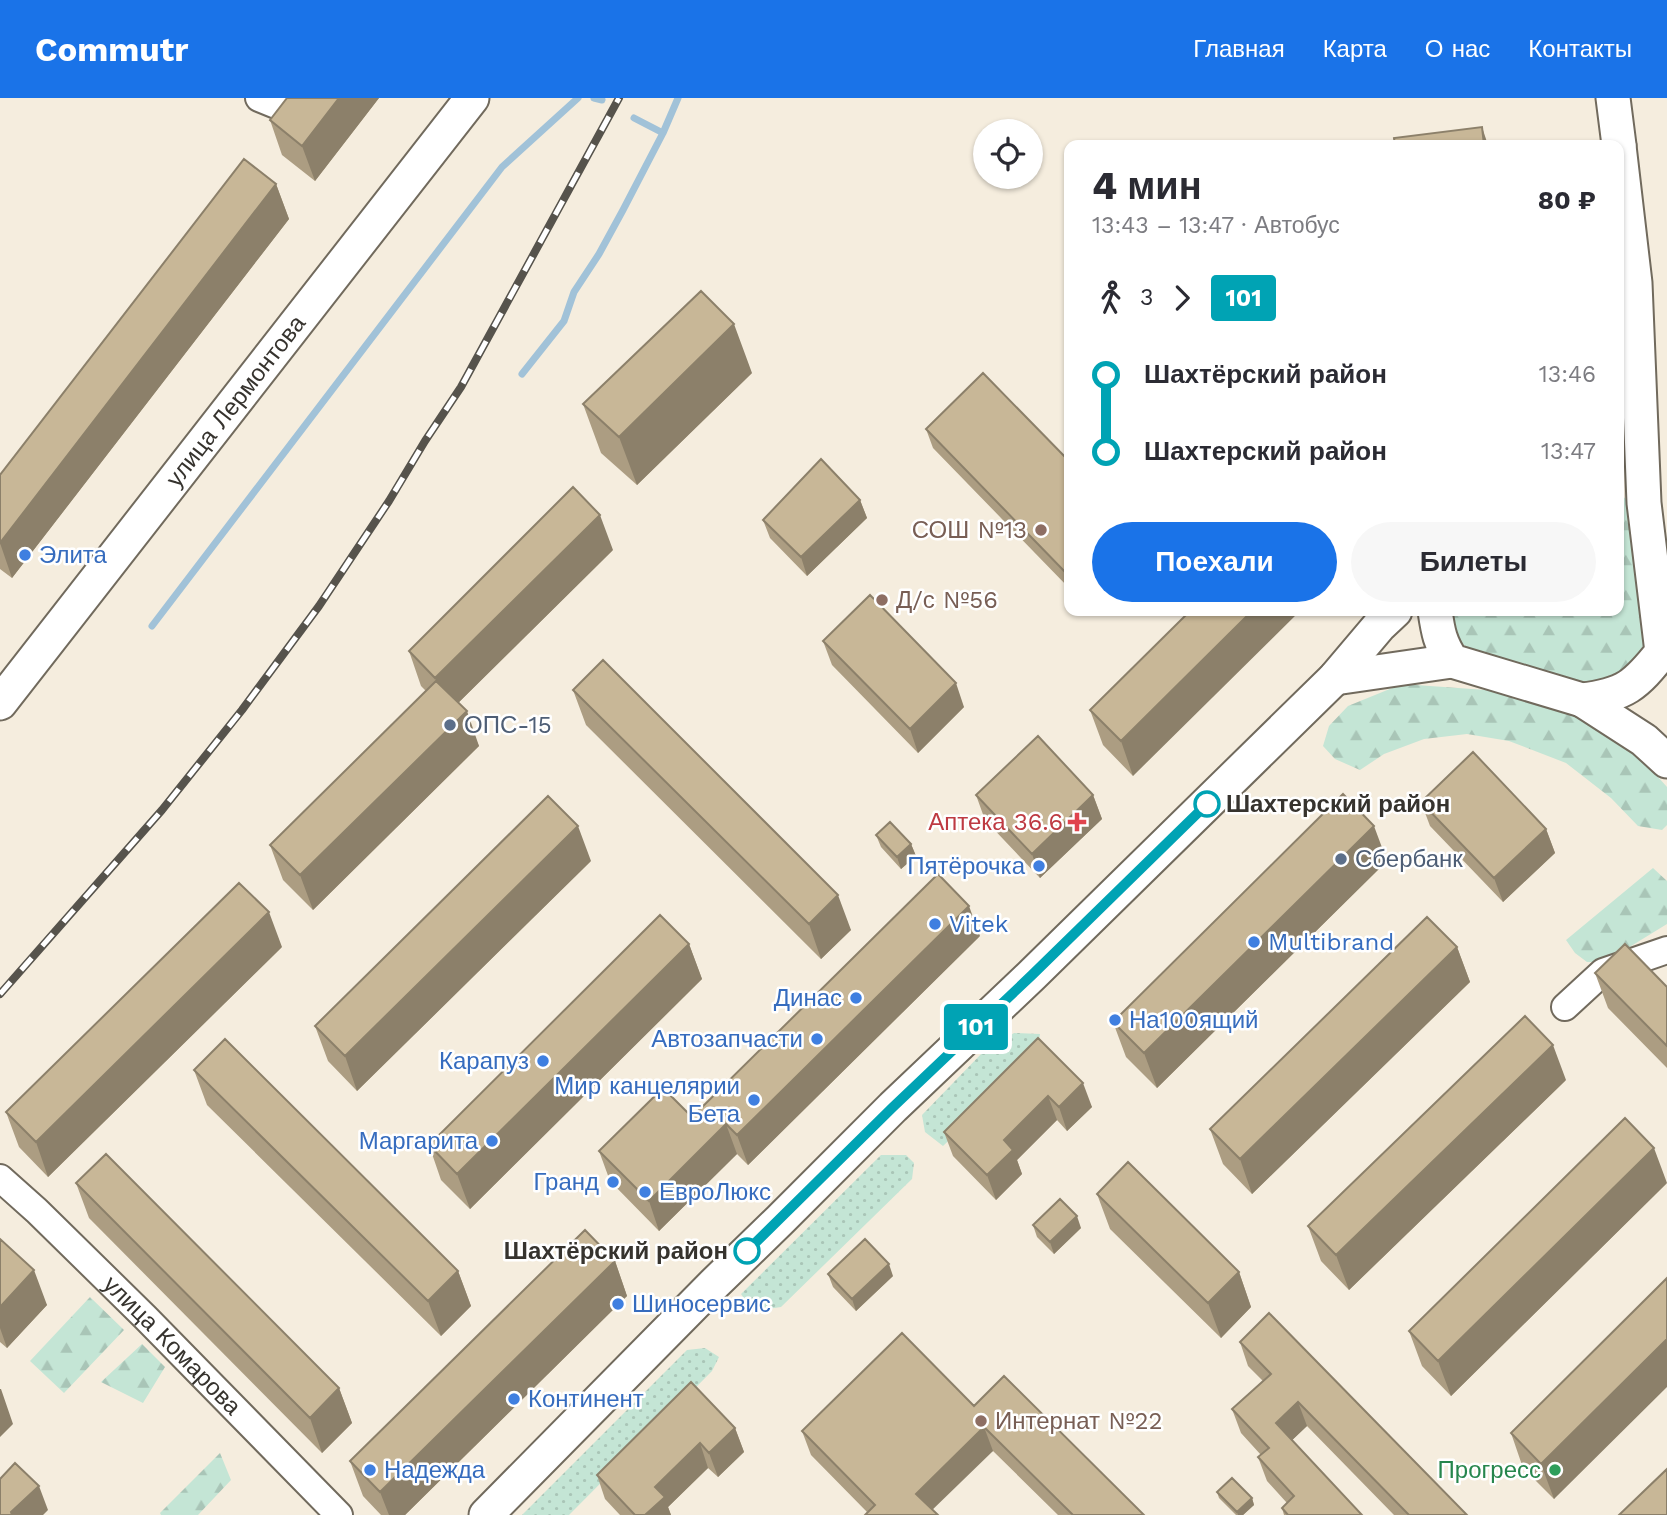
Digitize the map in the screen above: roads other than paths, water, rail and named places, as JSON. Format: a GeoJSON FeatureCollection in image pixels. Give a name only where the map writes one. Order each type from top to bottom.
{"type":"FeatureCollection","features":[{"type":"Feature","properties":{"kind":"main road","name":"улица Лермонтова"},"geometry":{"type":"LineString","coordinates":[[1,701],[472,98]]}},
{"type":"Feature","properties":{"kind":"main road"},"geometry":{"type":"LineString","coordinates":[[1613,98],[1618,140]]}},
{"type":"Feature","properties":{"kind":"main road"},"geometry":{"type":"LineString","coordinates":[[1582,700],[1603,698],[1623,691],[1665,662],[1644,503],[1635,283],[1624,189]]}},
{"type":"Feature","properties":{"kind":"main road"},"geometry":{"type":"LineString","coordinates":[[1624,325],[1635,283]]}},
{"type":"Feature","properties":{"kind":"main road"},"geometry":{"type":"LineString","coordinates":[[1624,482],[1644,503]]}},
{"type":"Feature","properties":{"kind":"main road"},"geometry":{"type":"LineString","coordinates":[[486,1515],[893,1107],[1335,678],[1390,616]]}},
{"type":"Feature","properties":{"kind":"main road"},"geometry":{"type":"LineString","coordinates":[[1435,616],[1443,646],[1452,661]]}},
{"type":"Feature","properties":{"kind":"main road"},"geometry":{"type":"LineString","coordinates":[[1335,678],[1452,661],[1582,700],[1644,740],[1667,761]]}},
{"type":"Feature","properties":{"kind":"street"},"geometry":{"type":"LineString","coordinates":[[259,98],[290,111]]}},
{"type":"Feature","properties":{"kind":"street"},"geometry":{"type":"LineString","coordinates":[[1565,1007],[1603,972],[1667,950]]}},
{"type":"Feature","properties":{"kind":"street","name":"улица Комарова"},"geometry":{"type":"LineString","coordinates":[[0,1178],[146,1318],[339,1515]]}},
{"type":"Feature","properties":{"kind":"waterway"},"geometry":{"type":"LineString","coordinates":[[152,626],[502,167],[578,98]]}},
{"type":"Feature","properties":{"kind":"waterway"},"geometry":{"type":"LineString","coordinates":[[594,98],[602,100]]}},
{"type":"Feature","properties":{"kind":"waterway"},"geometry":{"type":"LineString","coordinates":[[522,374],[564,321],[574,292],[623,210],[678,98]]}},
{"type":"Feature","properties":{"kind":"waterway"},"geometry":{"type":"LineString","coordinates":[[634,118],[663,133]]}},
{"type":"Feature","properties":{"kind":"railway"},"geometry":{"type":"LineString","coordinates":[[0,994],[162,810],[242,710],[319,606],[461,387],[619,98]]}},
{"type":"Feature","properties":{"kind":"place","name":"СОШ №13"},"geometry":{"type":"Point","coordinates":[1041,530]}},
{"type":"Feature","properties":{"kind":"place","name":"Элита"},"geometry":{"type":"Point","coordinates":[25,555]}},
{"type":"Feature","properties":{"kind":"place","name":"Д/с №56"},"geometry":{"type":"Point","coordinates":[882,600]}},
{"type":"Feature","properties":{"kind":"place","name":"ОПС-15"},"geometry":{"type":"Point","coordinates":[450,725]}},
{"type":"Feature","properties":{"kind":"place","name":"Шахтерский район"},"geometry":{"type":"Point","coordinates":[1207,804]}},
{"type":"Feature","properties":{"kind":"place","name":"Аптека 36.6"},"geometry":{"type":"Point","coordinates":[1077,822]}},
{"type":"Feature","properties":{"kind":"place","name":"Сбербанк"},"geometry":{"type":"Point","coordinates":[1341,859]}},
{"type":"Feature","properties":{"kind":"place","name":"Пятёрочка"},"geometry":{"type":"Point","coordinates":[1039,866]}},
{"type":"Feature","properties":{"kind":"place","name":"Vitek"},"geometry":{"type":"Point","coordinates":[935,924]}},
{"type":"Feature","properties":{"kind":"place","name":"Multibrand"},"geometry":{"type":"Point","coordinates":[1254,942]}},
{"type":"Feature","properties":{"kind":"place","name":"Динас"},"geometry":{"type":"Point","coordinates":[856,998]}},
{"type":"Feature","properties":{"kind":"place","name":"На100ящий"},"geometry":{"type":"Point","coordinates":[1115,1020]}},
{"type":"Feature","properties":{"kind":"place","name":"Автозапчасти"},"geometry":{"type":"Point","coordinates":[817,1039]}},
{"type":"Feature","properties":{"kind":"place","name":"Карапуз"},"geometry":{"type":"Point","coordinates":[543,1061]}},
{"type":"Feature","properties":{"kind":"place","name":"Мир канцелярии Бета"},"geometry":{"type":"Point","coordinates":[754,1100]}},
{"type":"Feature","properties":{"kind":"place","name":"Маргарита"},"geometry":{"type":"Point","coordinates":[492,1141]}},
{"type":"Feature","properties":{"kind":"place","name":"Гранд"},"geometry":{"type":"Point","coordinates":[613,1182]}},
{"type":"Feature","properties":{"kind":"place","name":"ЕвроЛюкс"},"geometry":{"type":"Point","coordinates":[645,1192]}},
{"type":"Feature","properties":{"kind":"place","name":"Шахтёрский район"},"geometry":{"type":"Point","coordinates":[747,1251]}},
{"type":"Feature","properties":{"kind":"place","name":"Шиносервис"},"geometry":{"type":"Point","coordinates":[618,1304]}},
{"type":"Feature","properties":{"kind":"place","name":"Континент"},"geometry":{"type":"Point","coordinates":[514,1399]}},
{"type":"Feature","properties":{"kind":"place","name":"Интернат №22"},"geometry":{"type":"Point","coordinates":[981,1421]}},
{"type":"Feature","properties":{"kind":"place","name":"Надежда"},"geometry":{"type":"Point","coordinates":[370,1470]}},
{"type":"Feature","properties":{"kind":"place","name":"Прогресс"},"geometry":{"type":"Point","coordinates":[1555,1470]}}]}
